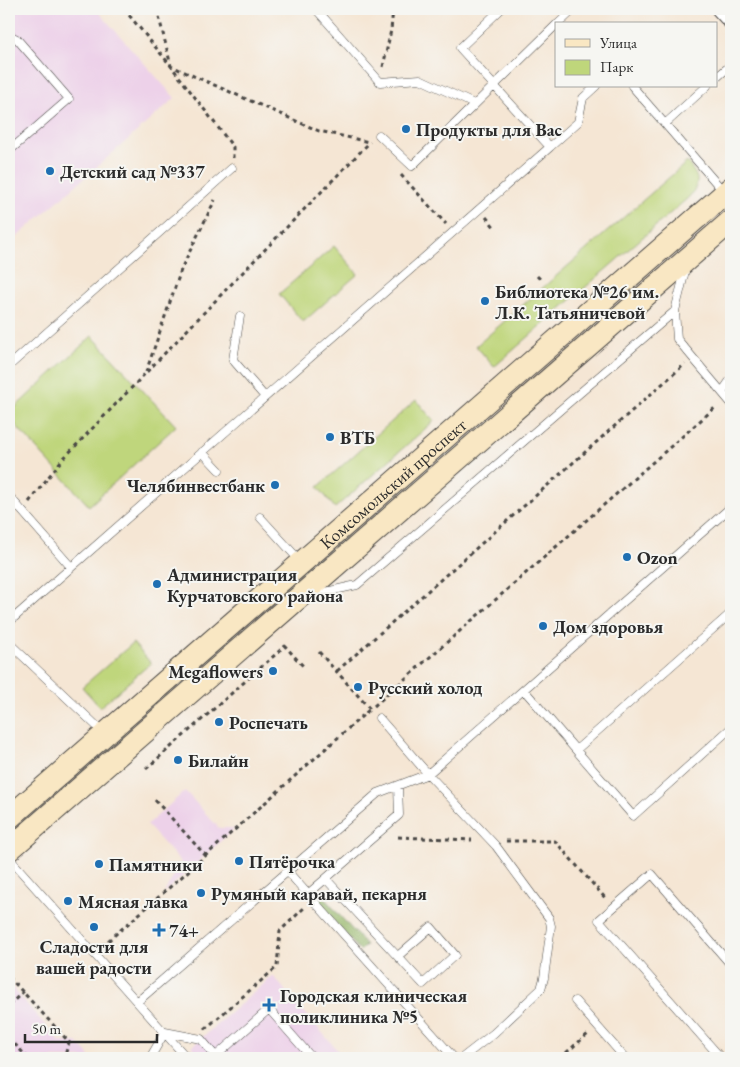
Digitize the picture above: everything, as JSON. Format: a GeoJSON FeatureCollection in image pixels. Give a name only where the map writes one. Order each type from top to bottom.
{"type":"FeatureCollection","features":[{"type":"Feature","properties":{"kind":"main road","name":"Комсомольский проспект"},"geometry":{"type":"LineString","coordinates":[[9,818],[728,190]]}},
{"type":"Feature","properties":{"kind":"main road","name":"Комсомольский проспект"},"geometry":{"type":"LineString","coordinates":[[9,850],[731,220]]}},
{"type":"Feature","properties":{"kind":"street"},"geometry":{"type":"LineString","coordinates":[[719,9],[731,22]]}},
{"type":"Feature","properties":{"kind":"lane"},"geometry":{"type":"LineString","coordinates":[[316,9],[380,82],[420,79],[474,104]]}},
{"type":"Feature","properties":{"kind":"lane"},"geometry":{"type":"LineString","coordinates":[[501,9],[460,48],[550,147]]}},
{"type":"Feature","properties":{"kind":"lane"},"geometry":{"type":"LineString","coordinates":[[559,22],[574,9]]}},
{"type":"Feature","properties":{"kind":"lane"},"geometry":{"type":"LineString","coordinates":[[378,135],[412,166],[555,26]]}},
{"type":"Feature","properties":{"kind":"lane"},"geometry":{"type":"LineString","coordinates":[[9,35],[17,39],[69,98],[9,151]]}},
{"type":"Feature","properties":{"kind":"lane"},"geometry":{"type":"LineString","coordinates":[[718,76],[731,65]]}},
{"type":"Feature","properties":{"kind":"lane"},"geometry":{"type":"LineString","coordinates":[[9,622],[578,122],[583,98],[594,88]]}},
{"type":"Feature","properties":{"kind":"lane"},"geometry":{"type":"LineString","coordinates":[[634,88],[728,190]]}},
{"type":"Feature","properties":{"kind":"lane"},"geometry":{"type":"LineString","coordinates":[[665,124],[705,88]]}},
{"type":"Feature","properties":{"kind":"lane"},"geometry":{"type":"LineString","coordinates":[[9,366],[232,168]]}},
{"type":"Feature","properties":{"kind":"lane"},"geometry":{"type":"LineString","coordinates":[[688,258],[675,311],[677,339],[727,397]]}},
{"type":"Feature","properties":{"kind":"lane"},"geometry":{"type":"LineString","coordinates":[[298,599],[356,585],[675,311]]}},
{"type":"Feature","properties":{"kind":"lane"},"geometry":{"type":"LineString","coordinates":[[240,316],[233,360],[265,398]]}},
{"type":"Feature","properties":{"kind":"lane"},"geometry":{"type":"LineString","coordinates":[[727,397],[731,379]]}},
{"type":"Feature","properties":{"kind":"lane"},"geometry":{"type":"LineString","coordinates":[[202,452],[219,470]]}},
{"type":"Feature","properties":{"kind":"lane"},"geometry":{"type":"LineString","coordinates":[[9,496],[71,567]]}},
{"type":"Feature","properties":{"kind":"lane"},"geometry":{"type":"LineString","coordinates":[[137,1002],[378,793],[428,774],[731,507]]}},
{"type":"Feature","properties":{"kind":"lane"},"geometry":{"type":"LineString","coordinates":[[260,517],[302,562]]}},
{"type":"Feature","properties":{"kind":"lane"},"geometry":{"type":"LineString","coordinates":[[576,750],[731,613]]}},
{"type":"Feature","properties":{"kind":"lane"},"geometry":{"type":"LineString","coordinates":[[9,642],[105,734]]}},
{"type":"Feature","properties":{"kind":"lane"},"geometry":{"type":"LineString","coordinates":[[524,690],[634,816],[731,728]]}},
{"type":"Feature","properties":{"kind":"lane"},"geometry":{"type":"LineString","coordinates":[[379,718],[428,774],[496,846],[549,918],[550,926],[541,989],[494,1033],[462,1058]]}},
{"type":"Feature","properties":{"kind":"lane"},"geometry":{"type":"LineString","coordinates":[[310,897],[326,879],[399,815],[398,786]]}},
{"type":"Feature","properties":{"kind":"lane"},"geometry":{"type":"LineString","coordinates":[[9,858],[187,1058]]}},
{"type":"Feature","properties":{"kind":"lane"},"geometry":{"type":"LineString","coordinates":[[288,872],[454,1058]]}},
{"type":"Feature","properties":{"kind":"lane"},"geometry":{"type":"LineString","coordinates":[[720,1058],[599,920],[652,874],[731,965]]}},
{"type":"Feature","properties":{"kind":"lane"},"geometry":{"type":"LineString","coordinates":[[326,879],[424,984],[456,955],[431,927],[398,956]]}},
{"type":"Feature","properties":{"kind":"lane"},"geometry":{"type":"LineString","coordinates":[[575,1001],[625,1058]]}},
{"type":"Feature","properties":{"kind":"lane"},"geometry":{"type":"LineString","coordinates":[[165,1032],[201,1039],[216,1057],[269,1009],[312,1058]]}},
{"type":"Feature","properties":{"kind":"lane"},"geometry":{"type":"LineString","coordinates":[[150,1058],[165,1032]]}},
{"type":"Feature","properties":{"kind":"path"},"geometry":{"type":"LineString","coordinates":[[124,9],[171,66],[233,147],[232,168],[182,267],[145,374]]}},
{"type":"Feature","properties":{"kind":"path"},"geometry":{"type":"LineString","coordinates":[[158,9],[171,66]]}},
{"type":"Feature","properties":{"kind":"path"},"geometry":{"type":"LineString","coordinates":[[380,82],[391,30],[393,9]]}},
{"type":"Feature","properties":{"kind":"path"},"geometry":{"type":"LineString","coordinates":[[171,66],[319,131],[370,142],[377,149]]}},
{"type":"Feature","properties":{"kind":"path"},"geometry":{"type":"LineString","coordinates":[[22,511],[61,461],[370,142]]}},
{"type":"Feature","properties":{"kind":"path"},"geometry":{"type":"LineString","coordinates":[[396,170],[454,232]]}},
{"type":"Feature","properties":{"kind":"path"},"geometry":{"type":"LineString","coordinates":[[336,671],[692,358]]}},
{"type":"Feature","properties":{"kind":"path"},"geometry":{"type":"LineString","coordinates":[[94,953],[727,397]]}},
{"type":"Feature","properties":{"kind":"path"},"geometry":{"type":"LineString","coordinates":[[146,769],[285,646],[303,666]]}},
{"type":"Feature","properties":{"kind":"path"},"geometry":{"type":"LineString","coordinates":[[319,652],[370,709]]}},
{"type":"Feature","properties":{"kind":"path"},"geometry":{"type":"LineString","coordinates":[[155,800],[205,855]]}},
{"type":"Feature","properties":{"kind":"path"},"geometry":{"type":"LineString","coordinates":[[194,1038],[277,967],[280,932],[310,897]]}},
{"type":"Feature","properties":{"kind":"path"},"geometry":{"type":"LineString","coordinates":[[9,977],[69,1042],[66,1052],[59,1058]]}},
{"type":"Feature","properties":{"kind":"path"},"geometry":{"type":"LineString","coordinates":[[9,1005],[23,992]]}},
{"type":"Feature","properties":{"kind":"path"},"geometry":{"type":"LineString","coordinates":[[560,1058],[597,1026]]}},
{"type":"Feature","properties":{"kind":"path"},"geometry":{"type":"LineString","coordinates":[[9,1038],[28,1058]]}},
{"type":"Feature","properties":{"kind":"shaded area","name":"Детский сад №337"},"geometry":{"type":"Polygon","coordinates":[[[9,9],[96,9],[175,98],[9,244],[9,9]]]}},
{"type":"Feature","properties":{"kind":"shaded area"},"geometry":{"type":"Polygon","coordinates":[[[185,791],[219,828],[235,828],[164,893],[181,862],[147,825],[185,791]]]}},
{"type":"Feature","properties":{"kind":"shaded area","name":"Городская клиническая поликлиника №5"},"geometry":{"type":"Polygon","coordinates":[[[273,976],[344,1058],[203,1058],[192,1046],[273,976]]]}},
{"type":"Feature","properties":{"kind":"shaded area"},"geometry":{"type":"Polygon","coordinates":[[[9,984],[60,1042],[77,1042],[90,1056],[88,1058],[9,1058],[9,984]]]}},
{"type":"Feature","properties":{"kind":"green space"},"geometry":{"type":"Polygon","coordinates":[[[687,162],[697,179],[696,187],[689,197],[494,367],[476,346],[687,162]]]}},
{"type":"Feature","properties":{"kind":"green space"},"geometry":{"type":"Polygon","coordinates":[[[334,246],[358,274],[303,322],[279,294],[334,246]]]}},
{"type":"Feature","properties":{"kind":"green space"},"geometry":{"type":"Polygon","coordinates":[[[92,336],[176,426],[89,506],[9,418],[9,413],[92,336]]]}},
{"type":"Feature","properties":{"kind":"green space"},"geometry":{"type":"Polygon","coordinates":[[[416,400],[434,421],[335,508],[318,487],[416,400]]]}},
{"type":"Feature","properties":{"kind":"green space"},"geometry":{"type":"Polygon","coordinates":[[[133,643],[151,663],[100,707],[82,687],[133,643]]]}},
{"type":"Feature","properties":{"kind":"green space"},"geometry":{"type":"Polygon","coordinates":[[[318,891],[366,945],[360,951],[312,897],[318,891]]]}},
{"type":"Feature","properties":{"kind":"place","name":"Продукты для Вас"},"geometry":{"type":"Point","coordinates":[406,129]}},
{"type":"Feature","properties":{"kind":"place","name":"Детский сад №337"},"geometry":{"type":"Point","coordinates":[50,171]}},
{"type":"Feature","properties":{"kind":"place","name":"Библиотека №26 им. Л.К. Татьяничевой"},"geometry":{"type":"Point","coordinates":[485,301]}},
{"type":"Feature","properties":{"kind":"place","name":"ВТБ"},"geometry":{"type":"Point","coordinates":[330,437]}},
{"type":"Feature","properties":{"kind":"place","name":"Челябинвестбанк"},"geometry":{"type":"Point","coordinates":[275,485]}},
{"type":"Feature","properties":{"kind":"place","name":"Ozon"},"geometry":{"type":"Point","coordinates":[627,557]}},
{"type":"Feature","properties":{"kind":"place","name":"Администрация Курчатовского района"},"geometry":{"type":"Point","coordinates":[157,584]}},
{"type":"Feature","properties":{"kind":"place","name":"Дом здоровья"},"geometry":{"type":"Point","coordinates":[543,626]}},
{"type":"Feature","properties":{"kind":"place","name":"Megaflowers"},"geometry":{"type":"Point","coordinates":[273,671]}},
{"type":"Feature","properties":{"kind":"place","name":"Русский холод"},"geometry":{"type":"Point","coordinates":[358,687]}},
{"type":"Feature","properties":{"kind":"place","name":"Роспечать"},"geometry":{"type":"Point","coordinates":[219,722]}},
{"type":"Feature","properties":{"kind":"place","name":"Билайн"},"geometry":{"type":"Point","coordinates":[178,760]}},
{"type":"Feature","properties":{"kind":"place","name":"Пятёрочка"},"geometry":{"type":"Point","coordinates":[239,861]}},
{"type":"Feature","properties":{"kind":"place","name":"Памятники"},"geometry":{"type":"Point","coordinates":[99,864]}},
{"type":"Feature","properties":{"kind":"place","name":"Румяный каравай, пекарня"},"geometry":{"type":"Point","coordinates":[201,893]}},
{"type":"Feature","properties":{"kind":"place","name":"Мясная лавка"},"geometry":{"type":"Point","coordinates":[68,901]}},
{"type":"Feature","properties":{"kind":"place","name":"Сладости для вашей радости"},"geometry":{"type":"Point","coordinates":[94,927]}},
{"type":"Feature","properties":{"kind":"place","name":"74+"},"geometry":{"type":"Point","coordinates":[159,930]}},
{"type":"Feature","properties":{"kind":"place","name":"Городская клиническая поликлиника №5"},"geometry":{"type":"Point","coordinates":[269,1005]}}]}
